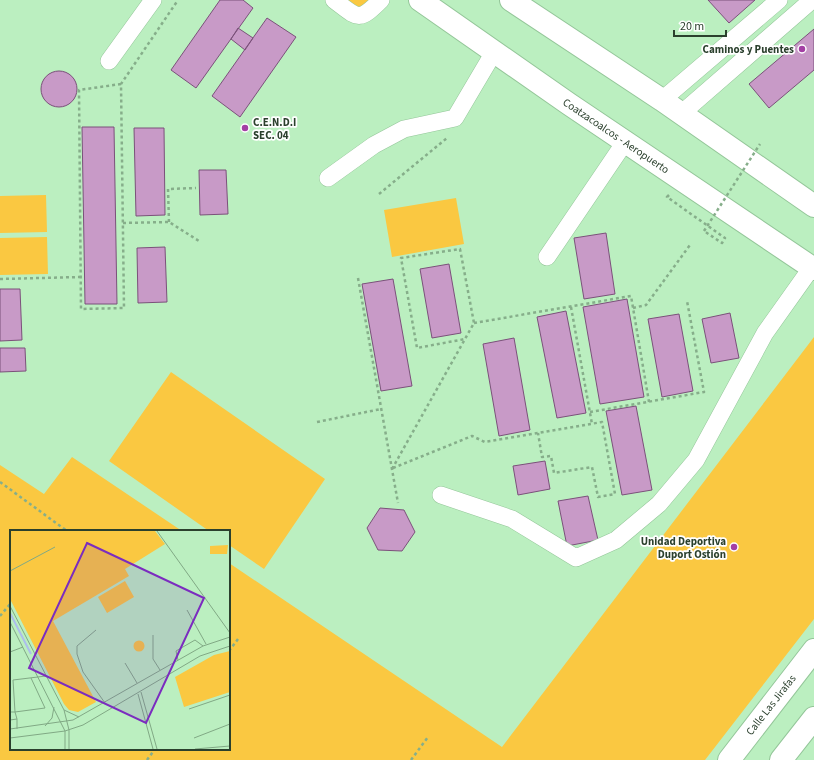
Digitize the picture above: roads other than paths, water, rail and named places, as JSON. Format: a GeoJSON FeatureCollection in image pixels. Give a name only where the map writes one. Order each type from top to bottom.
{"type":"FeatureCollection","features":[{"type":"Feature","properties":{"kind":"main road","name":"Coatzacoalcos - Aeropuerto"},"geometry":{"type":"LineString","coordinates":[[420,0],[625,142],[813,268]]}},
{"type":"Feature","properties":{"kind":"main road"},"geometry":{"type":"LineString","coordinates":[[511,0],[682,113],[814,206]]}},
{"type":"Feature","properties":{"kind":"main road","name":"Calle Las Jirafas"},"geometry":{"type":"LineString","coordinates":[[736,757],[814,651]]}},
{"type":"Feature","properties":{"kind":"main road"},"geometry":{"type":"LineString","coordinates":[[781,760],[814,718]]}},
{"type":"Feature","properties":{"kind":"street"},"geometry":{"type":"LineString","coordinates":[[109,61],[153,0]]}},
{"type":"Feature","properties":{"kind":"street"},"geometry":{"type":"LineString","coordinates":[[334,0],[358,16],[368,13],[381,0]]}},
{"type":"Feature","properties":{"kind":"street"},"geometry":{"type":"LineString","coordinates":[[662,100],[780,0]]}},
{"type":"Feature","properties":{"kind":"street"},"geometry":{"type":"LineString","coordinates":[[682,113],[812,0]]}},
{"type":"Feature","properties":{"kind":"street"},"geometry":{"type":"LineString","coordinates":[[328,178],[374,145],[404,129],[455,118],[494,52]]}},
{"type":"Feature","properties":{"kind":"street"},"geometry":{"type":"LineString","coordinates":[[547,256],[625,142]]}},
{"type":"Feature","properties":{"kind":"street"},"geometry":{"type":"LineString","coordinates":[[441,495],[512,519],[576,558],[616,540],[659,504],[696,460],[765,333],[813,268]]}},
{"type":"Feature","properties":{"kind":"place","name":"Caminos y Puentes"},"geometry":{"type":"Point","coordinates":[802,49]}},
{"type":"Feature","properties":{"kind":"place","name":"C.E.N.D.I SEC. 04"},"geometry":{"type":"Point","coordinates":[245,128]}},
{"type":"Feature","properties":{"kind":"place","name":"Unidad Deportiva Duport Ostión"},"geometry":{"type":"Point","coordinates":[734,547]}}]}
